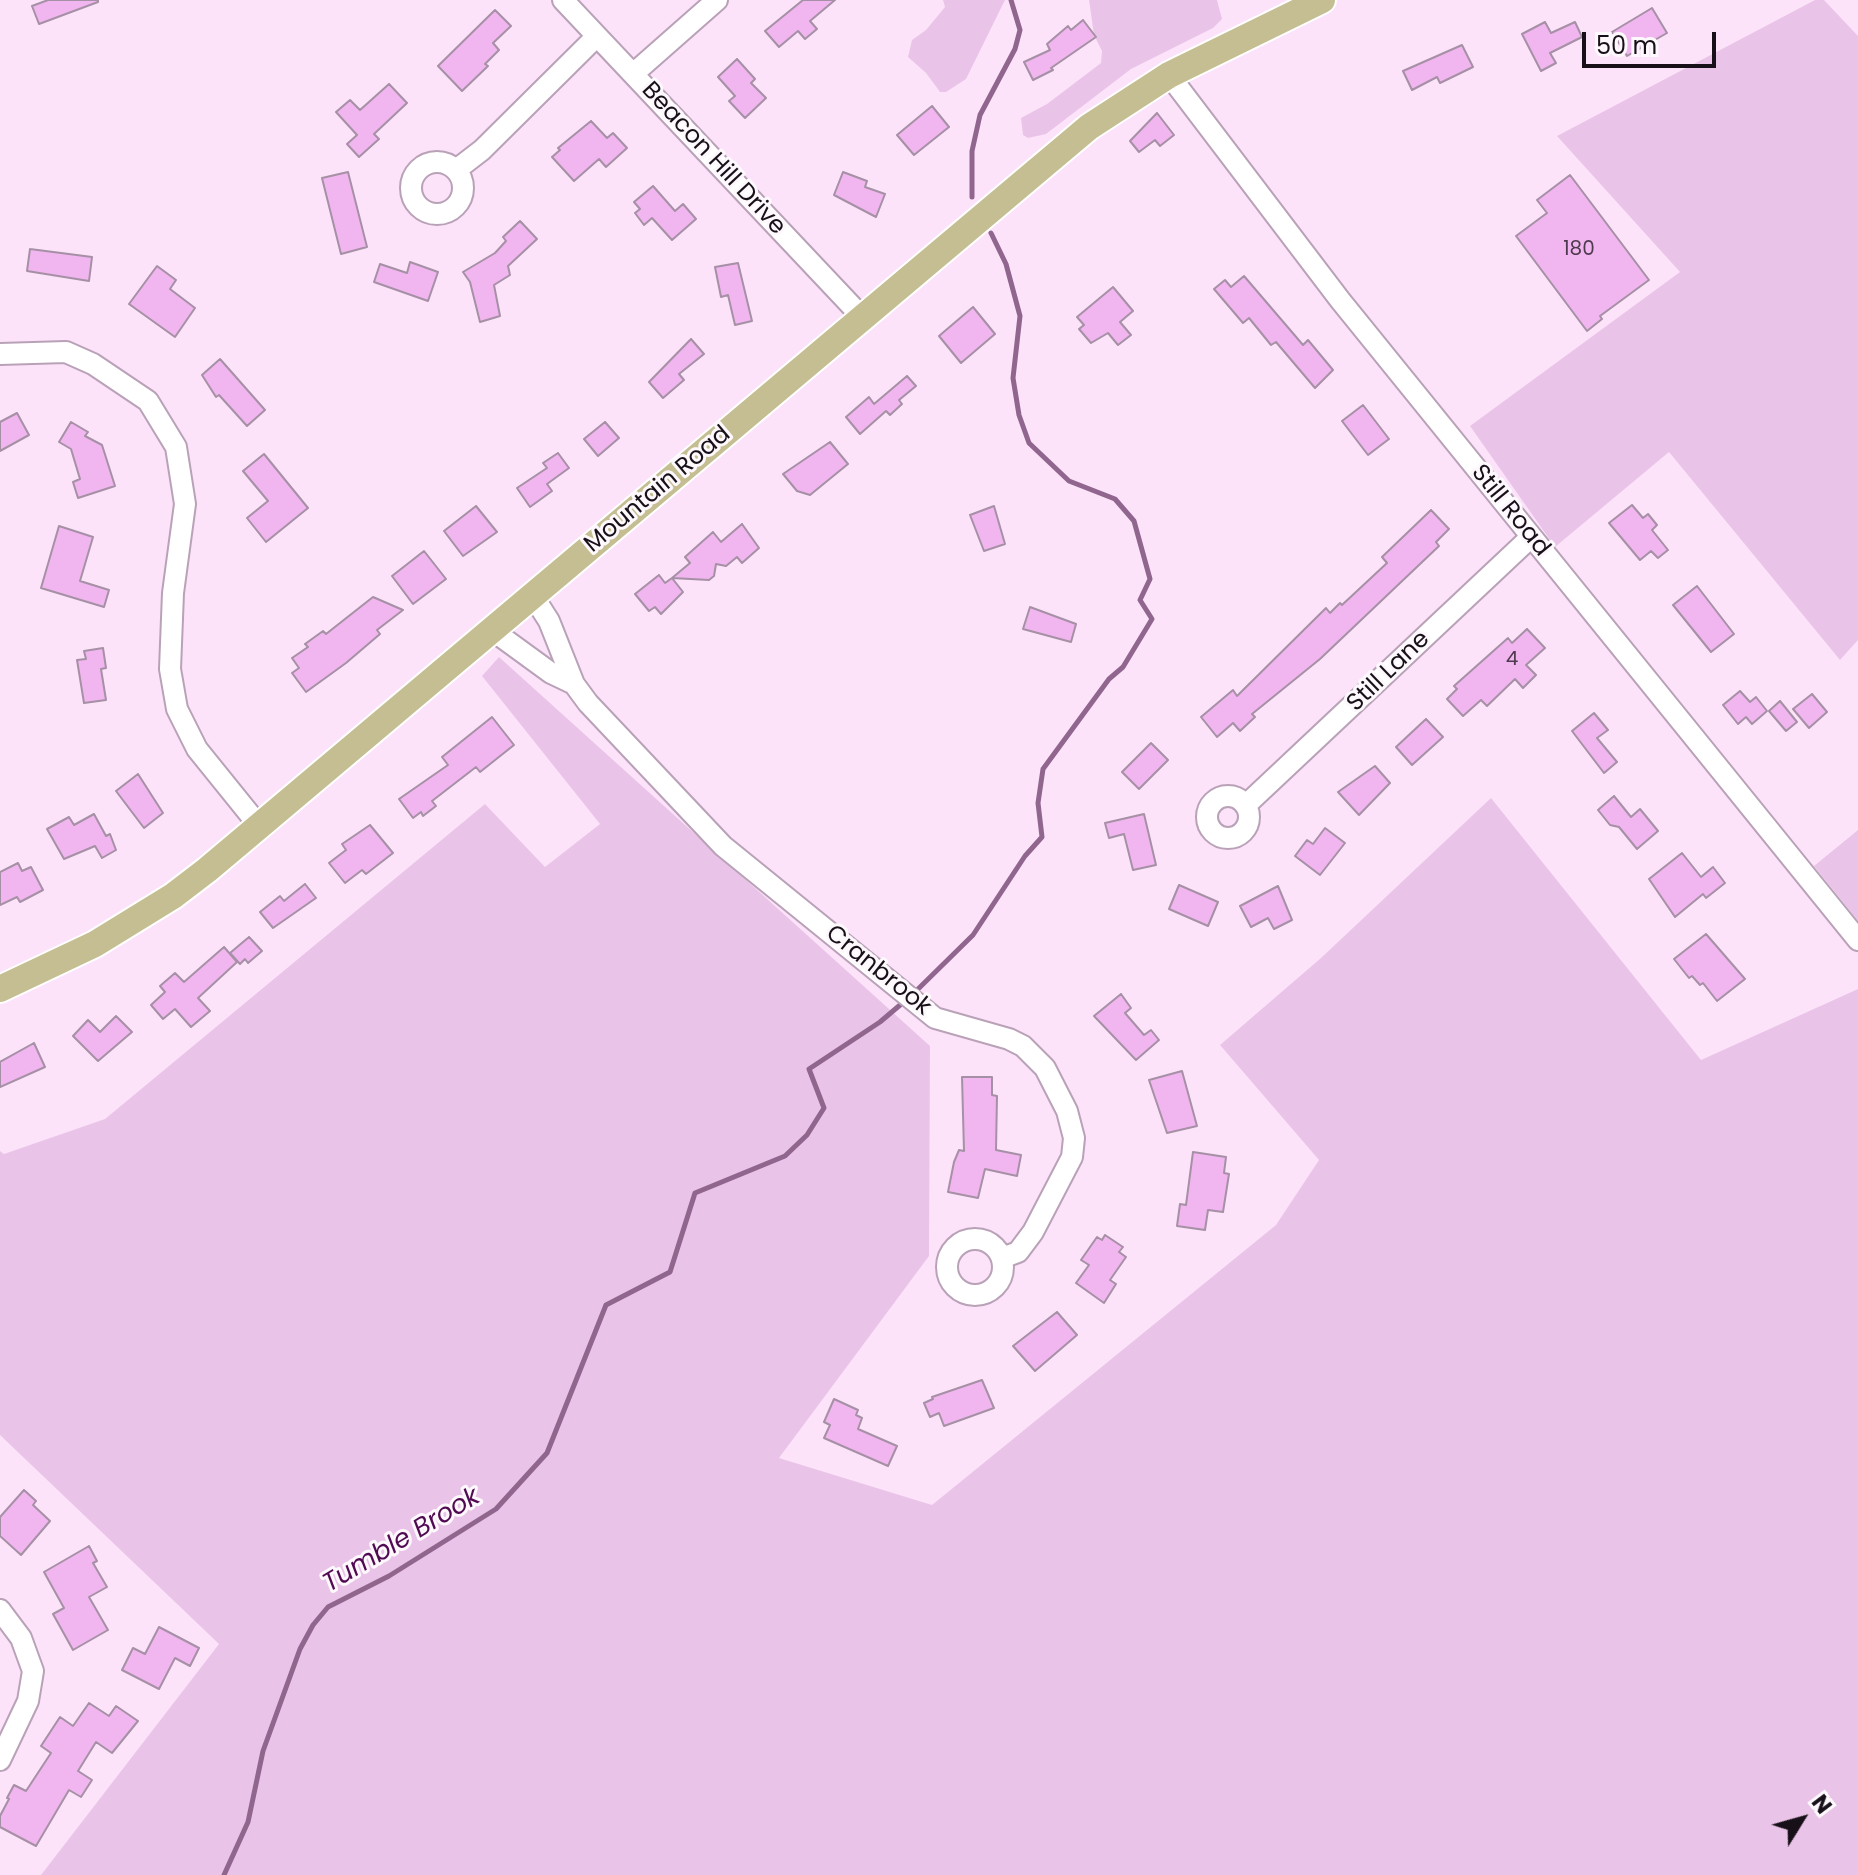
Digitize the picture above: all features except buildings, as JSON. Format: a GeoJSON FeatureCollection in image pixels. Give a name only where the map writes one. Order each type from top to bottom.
{"type":"FeatureCollection","features":[{"type":"Feature","properties":{"kind":"main road","name":"Mountain Road"},"geometry":{"type":"LineString","coordinates":[[0,989],[95,944],[173,896],[260,827],[1089,127],[1169,75],[1318,1]]}},
{"type":"Feature","properties":{"kind":"street","name":"Beacon Hill Drive"},"geometry":{"type":"LineString","coordinates":[[563,0],[863,318]]}},
{"type":"Feature","properties":{"kind":"street"},"geometry":{"type":"LineString","coordinates":[[633,74],[717,0]]}},
{"type":"Feature","properties":{"kind":"street"},"geometry":{"type":"LineString","coordinates":[[456,170],[482,150],[597,36]]}},
{"type":"Feature","properties":{"kind":"street","name":"Still Road"},"geometry":{"type":"LineString","coordinates":[[1169,75],[1340,300],[1858,940]]}},
{"type":"Feature","properties":{"kind":"street"},"geometry":{"type":"LineString","coordinates":[[0,354],[66,352],[93,364],[148,401],[176,447],[185,504],[173,593],[170,654],[177,709],[197,749],[260,827]]}},
{"type":"Feature","properties":{"kind":"street","name":"Still Lane"},"geometry":{"type":"LineString","coordinates":[[1246,805],[1531,537]]}},
{"type":"Feature","properties":{"kind":"street","name":"Cranbrook"},"geometry":{"type":"LineString","coordinates":[[533,596],[549,621],[574,684],[681,806],[723,846],[923,1008],[949,1024],[996,1035],[1023,1046],[1045,1068],[1067,1111],[1074,1138],[1067,1172],[1018,1252],[1002,1258]]}},
{"type":"Feature","properties":{"kind":"street","name":"Cranbrook"},"geometry":{"type":"LineString","coordinates":[[492,630],[551,673],[574,684]]}},
{"type":"Feature","properties":{"kind":"street"},"geometry":{"type":"LineString","coordinates":[[0,1610],[21,1638],[33,1671],[28,1701],[0,1760]]}},
{"type":"Feature","properties":{"kind":"shaded area"},"geometry":{"type":"Polygon","coordinates":[[[943,0],[1005,0],[966,79],[946,92],[940,92],[926,73],[908,57],[912,40],[926,30],[945,7],[943,0]]]}},
{"type":"Feature","properties":{"kind":"shaded area"},"geometry":{"type":"Polygon","coordinates":[[[1089,0],[1217,0],[1222,19],[1213,28],[1131,69],[1046,134],[1028,138],[1023,135],[1021,118],[1047,104],[1101,63],[1102,51],[1094,35],[1089,0]]]}},
{"type":"Feature","properties":{"kind":"shaded area"},"geometry":{"type":"Polygon","coordinates":[[[1815,0],[1824,0],[1858,36],[1858,640],[1840,660],[1669,452],[1555,547],[1470,426],[1680,272],[1557,136],[1815,0]]]}},
{"type":"Feature","properties":{"kind":"shaded area"},"geometry":{"type":"Polygon","coordinates":[[[499,657],[930,1046],[929,1256],[779,1458],[932,1505],[1276,1225],[1319,1160],[1220,1045],[1321,958],[1491,798],[1701,1060],[1858,989],[1858,1875],[41,1875],[219,1644],[0,1435],[0,1151],[4,1154],[105,1119],[485,804],[545,867],[600,824],[482,676],[499,657]]]}},
{"type":"Feature","properties":{"kind":"shaded area"},"geometry":{"type":"Polygon","coordinates":[[[1858,830],[1858,921],[1814,866],[1858,830]]]}},
{"type":"Feature","properties":{"kind":"waterway","name":"Tumble Brook"},"geometry":{"type":"LineString","coordinates":[[972,197],[972,151],[980,115],[1015,49],[1020,30],[1011,0]]}},
{"type":"Feature","properties":{"kind":"waterway","name":"Tumble Brook"},"geometry":{"type":"LineString","coordinates":[[914,993],[973,935],[1025,856],[1042,837],[1038,803],[1043,769],[1109,679],[1123,667],[1152,619],[1140,600],[1150,579],[1134,521],[1115,499],[1069,481],[1029,443],[1019,415],[1013,378],[1020,316],[1006,264],[991,233]]}},
{"type":"Feature","properties":{"kind":"waterway","name":"Tumble Brook"},"geometry":{"type":"LineString","coordinates":[[224,1875],[248,1822],[263,1751],[300,1649],[313,1625],[328,1607],[389,1576],[496,1509],[547,1453],[606,1305],[670,1272],[695,1193],[785,1156],[807,1135],[824,1108],[809,1069],[880,1022],[906,1000]]}}]}
